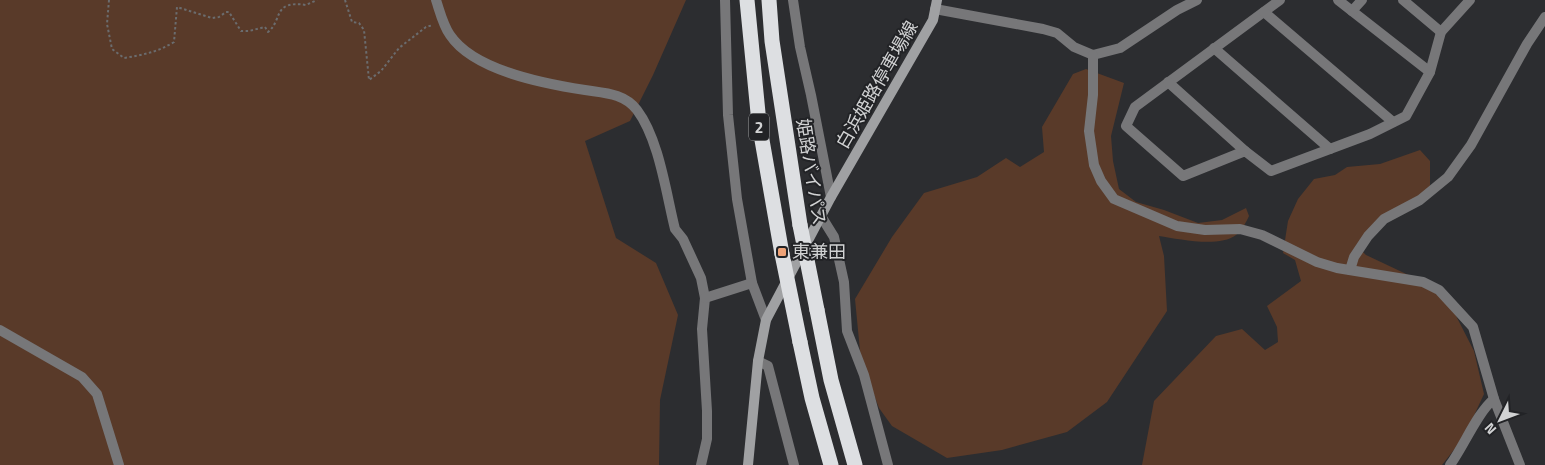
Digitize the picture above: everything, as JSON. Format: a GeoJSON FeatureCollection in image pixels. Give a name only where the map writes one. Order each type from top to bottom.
{"type":"FeatureCollection","features":[{"type":"Feature","properties":{"kind":"highway","name":"2"},"geometry":{"type":"LineString","coordinates":[[747,0],[759,123],[782,254],[812,398],[831,465]]}},
{"type":"Feature","properties":{"kind":"highway","name":"姫路バイパス"},"geometry":{"type":"LineString","coordinates":[[769,0],[775,60],[800,225],[831,380],[855,465]]}},
{"type":"Feature","properties":{"kind":"main road","name":"白浜姫路停車場線"},"geometry":{"type":"LineString","coordinates":[[748,465],[758,361],[766,320],[831,197],[933,20],[936,4]]}},
{"type":"Feature","properties":{"kind":"street"},"geometry":{"type":"LineString","coordinates":[[436,0],[450,36],[460,47],[476,58],[512,74],[540,82],[619,96],[636,109],[654,144],[676,228],[700,278],[705,298],[702,329],[708,412],[707,439],[701,465]]}},
{"type":"Feature","properties":{"kind":"street"},"geometry":{"type":"LineString","coordinates":[[726,0],[729,125],[737,199],[752,283],[766,320]]}},
{"type":"Feature","properties":{"kind":"street"},"geometry":{"type":"LineString","coordinates":[[793,0],[800,47],[831,197]]}},
{"type":"Feature","properties":{"kind":"street"},"geometry":{"type":"LineString","coordinates":[[936,4],[1057,33],[1074,47],[1093,55],[1120,48],[1177,10],[1197,0]]}},
{"type":"Feature","properties":{"kind":"street"},"geometry":{"type":"LineString","coordinates":[[1245,151],[1183,176],[1126,126],[1134,107],[1280,0]]}},
{"type":"Feature","properties":{"kind":"street"},"geometry":{"type":"LineString","coordinates":[[1338,0],[1430,72]]}},
{"type":"Feature","properties":{"kind":"street"},"geometry":{"type":"LineString","coordinates":[[1352,11],[1362,0]]}},
{"type":"Feature","properties":{"kind":"street"},"geometry":{"type":"LineString","coordinates":[[1403,0],[1441,32]]}},
{"type":"Feature","properties":{"kind":"street"},"geometry":{"type":"LineString","coordinates":[[1168,82],[1245,151],[1272,171],[1370,134],[1406,116],[1430,72],[1441,32],[1470,0]]}},
{"type":"Feature","properties":{"kind":"street"},"geometry":{"type":"LineString","coordinates":[[1264,12],[1393,122]]}},
{"type":"Feature","properties":{"kind":"street"},"geometry":{"type":"LineString","coordinates":[[1350,270],[1354,257],[1368,236],[1384,219],[1420,200],[1448,177],[1471,145],[1527,44],[1545,17]]}},
{"type":"Feature","properties":{"kind":"street"},"geometry":{"type":"LineString","coordinates":[[1214,48],[1330,149]]}},
{"type":"Feature","properties":{"kind":"street"},"geometry":{"type":"LineString","coordinates":[[1093,55],[1093,95],[1089,131],[1094,164],[1101,181],[1114,200],[1177,226],[1205,230],[1240,229],[1262,235],[1317,262],[1350,270],[1423,282],[1439,290],[1473,327],[1494,399],[1520,465]]}},
{"type":"Feature","properties":{"kind":"street"},"geometry":{"type":"LineString","coordinates":[[822,216],[834,237],[844,282],[847,331],[864,375],[888,465]]}},
{"type":"Feature","properties":{"kind":"street"},"geometry":{"type":"LineString","coordinates":[[705,298],[752,283]]}},
{"type":"Feature","properties":{"kind":"street"},"geometry":{"type":"LineString","coordinates":[[0,330],[82,377],[97,394],[119,465]]}},
{"type":"Feature","properties":{"kind":"street"},"geometry":{"type":"LineString","coordinates":[[758,361],[768,366],[794,465]]}},
{"type":"Feature","properties":{"kind":"street"},"geometry":{"type":"LineString","coordinates":[[1450,465],[1461,451],[1486,406],[1494,399]]}},
{"type":"Feature","properties":{"kind":"path"},"geometry":{"type":"LineString","coordinates":[[109,0],[107,24],[112,49],[124,58],[144,55],[163,49],[174,42],[177,7],[212,18],[220,17],[229,12],[241,31],[265,27],[268,32],[273,28],[279,8],[284,4],[296,1],[306,5],[317,0]]}},
{"type":"Feature","properties":{"kind":"path"},"geometry":{"type":"LineString","coordinates":[[345,0],[352,22],[359,23],[364,30],[369,80],[381,71],[399,48],[426,27],[443,22]]}},
{"type":"Feature","properties":{"kind":"shaded area"},"geometry":{"type":"Polygon","coordinates":[[[0,0],[686,0],[653,75],[630,121],[585,141],[616,238],[656,263],[678,315],[660,400],[659,465],[0,465],[0,0]]]}},
{"type":"Feature","properties":{"kind":"shaded area"},"geometry":{"type":"Polygon","coordinates":[[[1086,69],[1124,83],[1111,136],[1113,161],[1119,189],[1136,202],[1198,223],[1222,220],[1246,208],[1249,216],[1244,226],[1236,235],[1220,241],[1199,242],[1159,236],[1164,256],[1167,311],[1107,402],[1067,432],[1002,450],[947,458],[892,426],[879,408],[861,361],[855,299],[892,237],[924,193],[977,177],[1006,158],[1020,167],[1044,152],[1042,127],[1073,74],[1086,69]]]}},
{"type":"Feature","properties":{"kind":"shaded area"},"geometry":{"type":"Polygon","coordinates":[[[1420,150],[1430,161],[1430,187],[1356,245],[1366,255],[1419,280],[1451,306],[1474,351],[1484,394],[1464,437],[1442,465],[1142,465],[1154,401],[1216,336],[1242,329],[1265,350],[1278,342],[1277,327],[1267,306],[1301,281],[1295,260],[1283,253],[1288,221],[1298,199],[1314,179],[1335,175],[1347,167],[1380,164],[1420,150]]]}},
{"type":"Feature","properties":{"kind":"place","name":"東兼田"},"geometry":{"type":"Point","coordinates":[782,252]}}]}
